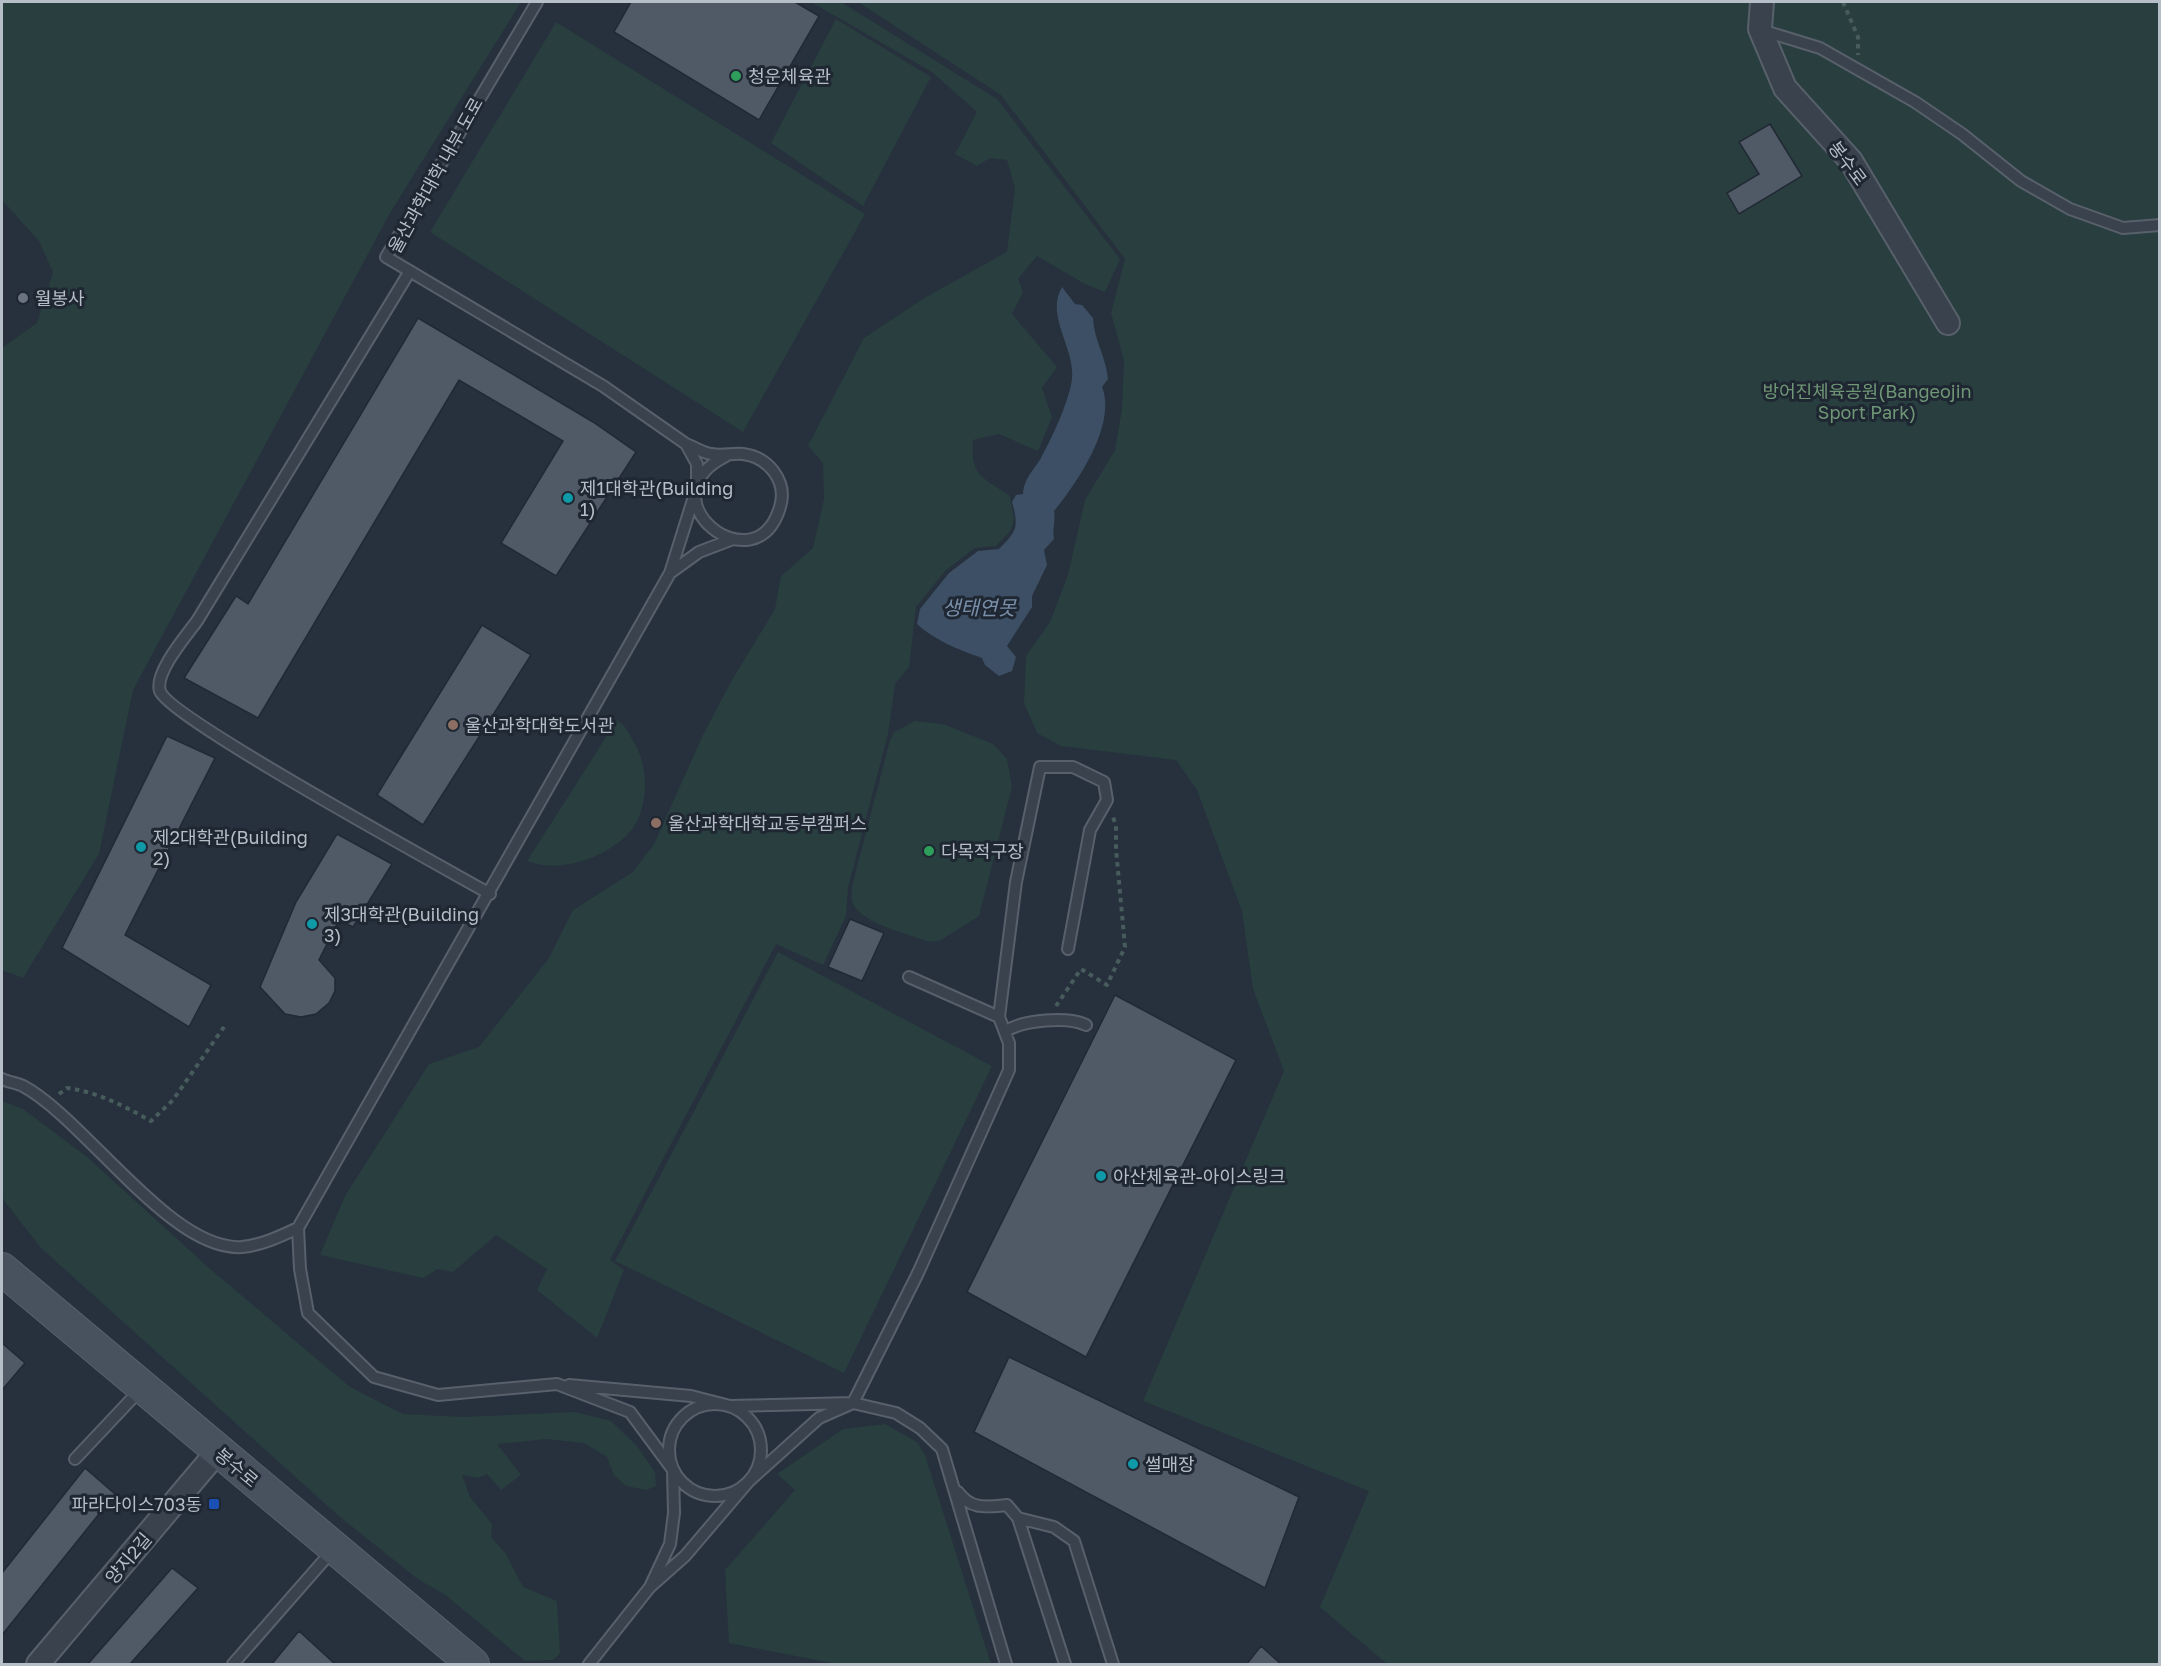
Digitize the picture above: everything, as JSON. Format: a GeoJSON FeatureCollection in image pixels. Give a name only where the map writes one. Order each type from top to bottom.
{"type":"FeatureCollection","features":[{"type":"Feature","properties":{"kind":"main road","name":"봉수로"},"geometry":{"type":"LineString","coordinates":[[2,1269],[473,1665]]}},
{"type":"Feature","properties":{"kind":"street","name":"봉수로"},"geometry":{"type":"LineString","coordinates":[[1762,2],[1760,29],[1785,88],[1851,162],[1948,323]]}},
{"type":"Feature","properties":{"kind":"street","name":"양지2길"},"geometry":{"type":"LineString","coordinates":[[38,1665],[218,1451]]}},
{"type":"Feature","properties":{"kind":"lane","name":"울산과학대학 내부 도로"},"geometry":{"type":"LineString","coordinates":[[537,2],[386,257],[603,386],[686,444],[708,454],[726,456]]}},
{"type":"Feature","properties":{"kind":"lane"},"geometry":{"type":"LineString","coordinates":[[1760,29],[1820,48],[1915,102],[1962,134],[2021,181],[2070,209],[2124,228],[2160,225]]}},
{"type":"Feature","properties":{"kind":"lane"},"geometry":{"type":"LineString","coordinates":[[410,271],[197,621],[163,670],[158,680],[159,690],[162,696],[192,719],[277,772],[490,894]]}},
{"type":"Feature","properties":{"kind":"lane"},"geometry":{"type":"LineString","coordinates":[[686,444],[697,464],[696,502],[700,516],[709,528],[720,536],[733,539]]}},
{"type":"Feature","properties":{"kind":"lane"},"geometry":{"type":"LineString","coordinates":[[589,1665],[650,1587],[685,1556],[749,1482],[758,1468],[762,1453],[760,1438],[749,1418],[730,1406],[691,1396],[556,1384],[438,1395],[374,1377],[308,1313],[300,1269],[298,1228],[490,894],[670,573],[703,473],[713,462],[741,453],[768,464],[777,476],[782,489],[778,515],[770,526],[759,535],[733,539],[699,552],[670,573]]}},
{"type":"Feature","properties":{"kind":"lane"},"geometry":{"type":"LineString","coordinates":[[556,1384],[630,1412],[692,1491],[707,1496],[723,1496],[737,1491],[819,1418],[853,1403],[918,1273],[1009,1071],[1009,1043],[999,1017],[1016,882],[1040,767],[1073,767],[1104,782],[1107,800],[1090,830],[1068,949]]}},
{"type":"Feature","properties":{"kind":"lane"},"geometry":{"type":"LineString","coordinates":[[909,977],[999,1017]]}},
{"type":"Feature","properties":{"kind":"lane"},"geometry":{"type":"LineString","coordinates":[[1006,1031],[1018,1025],[1069,1019],[1086,1025]]}},
{"type":"Feature","properties":{"kind":"lane"},"geometry":{"type":"LineString","coordinates":[[2,1079],[23,1086],[47,1105],[174,1219],[204,1239],[241,1247],[274,1239],[298,1228]]}},
{"type":"Feature","properties":{"kind":"lane"},"geometry":{"type":"LineString","coordinates":[[75,1459],[142,1388]]}},
{"type":"Feature","properties":{"kind":"lane"},"geometry":{"type":"LineString","coordinates":[[650,1587],[669,1544],[674,1513],[674,1470],[669,1455],[670,1440],[676,1426],[686,1414],[699,1406],[714,1403],[730,1406],[853,1403],[896,1413],[920,1428],[942,1449],[1006,1665]]}},
{"type":"Feature","properties":{"kind":"lane"},"geometry":{"type":"LineString","coordinates":[[952,1485],[966,1503],[981,1508],[1007,1505],[1018,1518],[1065,1665]]}},
{"type":"Feature","properties":{"kind":"lane"},"geometry":{"type":"LineString","coordinates":[[1018,1518],[1054,1527],[1074,1541],[1113,1665]]}},
{"type":"Feature","properties":{"kind":"lane"},"geometry":{"type":"LineString","coordinates":[[233,1665],[334,1548]]}},
{"type":"Feature","properties":{"kind":"path"},"geometry":{"type":"LineString","coordinates":[[1843,2],[1858,37],[1858,69]]}},
{"type":"Feature","properties":{"kind":"path"},"geometry":{"type":"LineString","coordinates":[[1053,1021],[1053,1011],[1081,969],[1107,985],[1125,947],[1116,826],[1107,800]]}},
{"type":"Feature","properties":{"kind":"path"},"geometry":{"type":"LineString","coordinates":[[47,1105],[67,1088],[86,1090],[116,1101],[151,1121],[173,1100],[226,1024]]}},
{"type":"Feature","properties":{"kind":"green space"},"geometry":{"type":"Polygon","coordinates":[[[2,2],[521,2],[390,213],[133,690],[99,854],[23,978],[2,970],[2,348],[37,323],[53,272],[39,241],[2,200],[2,2]]]}},
{"type":"Feature","properties":{"kind":"green space"},"geometry":{"type":"Polygon","coordinates":[[[811,2],[841,2],[997,99],[1120,259],[1105,292],[1083,283],[1037,256],[1018,279],[1023,292],[1012,314],[1057,367],[1042,388],[1052,417],[1038,451],[999,434],[973,440],[976,469],[986,480],[1010,496],[1014,520],[1011,530],[996,546],[975,548],[946,570],[916,607],[909,667],[895,684],[888,734],[848,888],[846,916],[823,965],[776,944],[610,1260],[624,1270],[597,1338],[537,1290],[547,1269],[496,1235],[453,1272],[438,1269],[423,1278],[320,1255],[345,1196],[429,1064],[479,1047],[549,958],[573,910],[633,872],[654,844],[703,735],[732,680],[775,609],[781,576],[813,548],[824,499],[823,463],[808,446],[864,338],[926,297],[1007,252],[1015,188],[1007,160],[990,158],[977,166],[955,154],[977,112],[932,72],[811,2]]]}},
{"type":"Feature","properties":{"kind":"green space","name":"방어진체육공원(Bangeojin Sport Park)"},"geometry":{"type":"Polygon","coordinates":[[[858,2],[2159,2],[2159,1664],[1387,1664],[1320,1607],[1369,1491],[1143,1401],[1284,1071],[1253,989],[1242,911],[1197,790],[1176,760],[1061,746],[1037,733],[1024,703],[1026,656],[1050,622],[1068,575],[1085,500],[1115,450],[1122,409],[1124,360],[1111,313],[1125,259],[1001,95],[858,2]]]}},
{"type":"Feature","properties":{"kind":"green space"},"geometry":{"type":"Polygon","coordinates":[[[836,19],[931,77],[863,206],[771,143],[836,19]]]}},
{"type":"Feature","properties":{"kind":"green space"},"geometry":{"type":"Polygon","coordinates":[[[556,22],[865,214],[743,432],[430,232],[556,22]]]}},
{"type":"Feature","properties":{"kind":"green space"},"geometry":{"type":"Polygon","coordinates":[[[617,720],[630,735],[643,767],[645,790],[636,824],[629,833],[608,850],[581,861],[553,866],[527,861],[617,720]]]}},
{"type":"Feature","properties":{"kind":"green space","name":"다목적구장"},"geometry":{"type":"Polygon","coordinates":[[[915,721],[943,724],[993,744],[1007,759],[1012,787],[979,916],[941,940],[931,942],[874,922],[856,909],[852,901],[852,886],[890,740],[894,732],[915,721]]]}},
{"type":"Feature","properties":{"kind":"green space"},"geometry":{"type":"Polygon","coordinates":[[[778,952],[992,1066],[844,1373],[615,1261],[778,952]]]}},
{"type":"Feature","properties":{"kind":"green space"},"geometry":{"type":"Polygon","coordinates":[[[2,1101],[23,1109],[87,1157],[209,1268],[350,1387],[403,1414],[462,1417],[575,1412],[611,1421],[636,1445],[655,1472],[656,1486],[646,1490],[626,1486],[614,1475],[607,1457],[584,1443],[546,1439],[497,1444],[521,1475],[501,1490],[487,1474],[478,1478],[462,1475],[470,1497],[492,1524],[491,1537],[506,1554],[523,1587],[557,1601],[560,1653],[553,1660],[525,1661],[444,1594],[419,1580],[340,1517],[41,1248],[2,1198],[2,1101]]]}},
{"type":"Feature","properties":{"kind":"green space"},"geometry":{"type":"Polygon","coordinates":[[[885,1424],[917,1442],[925,1455],[991,1664],[837,1664],[729,1643],[725,1570],[795,1490],[777,1474],[843,1429],[885,1424]]]}},
{"type":"Feature","properties":{"kind":"water","name":"생태연못"},"geometry":{"type":"Polygon","coordinates":[[[1062,287],[1075,304],[1082,305],[1093,318],[1095,334],[1108,379],[1102,387],[1105,402],[1104,418],[1092,452],[1083,469],[1054,511],[1054,539],[1044,550],[1047,565],[1032,596],[1032,607],[1007,646],[1016,657],[1012,671],[999,676],[985,665],[982,658],[940,640],[917,624],[920,609],[949,573],[978,551],[999,549],[1013,533],[1016,523],[1012,502],[1016,495],[1023,494],[1028,477],[1055,429],[1071,385],[1070,360],[1057,311],[1062,287]]]}},
{"type":"Feature","properties":{"kind":"building","name":"청운체육관"},"geometry":{"type":"Polygon","coordinates":[[[631,2],[795,2],[819,16],[759,120],[614,32],[631,2]]]}},
{"type":"Feature","properties":{"kind":"building"},"geometry":{"type":"Polygon","coordinates":[[[1770,124],[1802,176],[1739,214],[1727,193],[1759,174],[1739,142],[1770,124]]]}},
{"type":"Feature","properties":{"kind":"building","name":"제1대학관(Building 1)"},"geometry":{"type":"Polygon","coordinates":[[[418,318],[593,422],[636,452],[556,576],[501,543],[563,441],[459,380],[258,718],[184,678],[236,596],[248,604],[418,318]]]}},
{"type":"Feature","properties":{"kind":"building","name":"울산과학대학도서관"},"geometry":{"type":"Polygon","coordinates":[[[482,625],[531,655],[423,825],[377,795],[482,625]]]}},
{"type":"Feature","properties":{"kind":"building","name":"제2대학관(Building 2)"},"geometry":{"type":"Polygon","coordinates":[[[167,736],[215,758],[125,935],[211,985],[189,1027],[62,948],[167,736]]]}},
{"type":"Feature","properties":{"kind":"building","name":"제3대학관(Building 3)"},"geometry":{"type":"Polygon","coordinates":[[[337,834],[392,864],[353,927],[339,920],[319,960],[335,978],[335,991],[329,1003],[316,1014],[301,1017],[285,1014],[260,987],[296,902],[337,834]]]}},
{"type":"Feature","properties":{"kind":"building"},"geometry":{"type":"Polygon","coordinates":[[[850,919],[884,933],[862,981],[828,967],[850,919]]]}},
{"type":"Feature","properties":{"kind":"building","name":"아산체육관-아이스링크"},"geometry":{"type":"Polygon","coordinates":[[[1115,995],[1236,1060],[1086,1357],[967,1292],[1115,995]]]}},
{"type":"Feature","properties":{"kind":"building"},"geometry":{"type":"Polygon","coordinates":[[[2,1343],[25,1363],[2,1390],[2,1343]]]}},
{"type":"Feature","properties":{"kind":"building","name":"썰매장"},"geometry":{"type":"Polygon","coordinates":[[[1009,1357],[1299,1497],[1265,1588],[974,1432],[1009,1357]]]}},
{"type":"Feature","properties":{"kind":"building"},"geometry":{"type":"Polygon","coordinates":[[[85,1468],[115,1494],[2,1635],[2,1573],[85,1468]]]}},
{"type":"Feature","properties":{"kind":"building"},"geometry":{"type":"Polygon","coordinates":[[[172,1568],[198,1588],[129,1665],[87,1665],[172,1568]]]}},
{"type":"Feature","properties":{"kind":"building"},"geometry":{"type":"Polygon","coordinates":[[[299,1631],[336,1665],[271,1665],[299,1631]]]}},
{"type":"Feature","properties":{"kind":"building"},"geometry":{"type":"Polygon","coordinates":[[[1261,1646],[1282,1665],[1246,1665],[1261,1646]]]}},
{"type":"Feature","properties":{"kind":"place","name":"청운체육관"},"geometry":{"type":"Point","coordinates":[736,76]}},
{"type":"Feature","properties":{"kind":"place","name":"월봉사"},"geometry":{"type":"Point","coordinates":[23,298]}},
{"type":"Feature","properties":{"kind":"place","name":"제1대학관(Building 1)"},"geometry":{"type":"Point","coordinates":[568,498]}},
{"type":"Feature","properties":{"kind":"place","name":"울산과학대학도서관"},"geometry":{"type":"Point","coordinates":[453,725]}},
{"type":"Feature","properties":{"kind":"place","name":"울산과학대학교동부캠퍼스"},"geometry":{"type":"Point","coordinates":[656,823]}},
{"type":"Feature","properties":{"kind":"place","name":"제2대학관(Building 2)"},"geometry":{"type":"Point","coordinates":[141,847]}},
{"type":"Feature","properties":{"kind":"place","name":"다목적구장"},"geometry":{"type":"Point","coordinates":[929,851]}},
{"type":"Feature","properties":{"kind":"place","name":"제3대학관(Building 3)"},"geometry":{"type":"Point","coordinates":[312,924]}},
{"type":"Feature","properties":{"kind":"place","name":"아산체육관-아이스링크"},"geometry":{"type":"Point","coordinates":[1101,1176]}},
{"type":"Feature","properties":{"kind":"place","name":"썰매장"},"geometry":{"type":"Point","coordinates":[1133,1464]}},
{"type":"Feature","properties":{"kind":"place","name":"파라다이스703동"},"geometry":{"type":"Point","coordinates":[214,1504]}}]}
